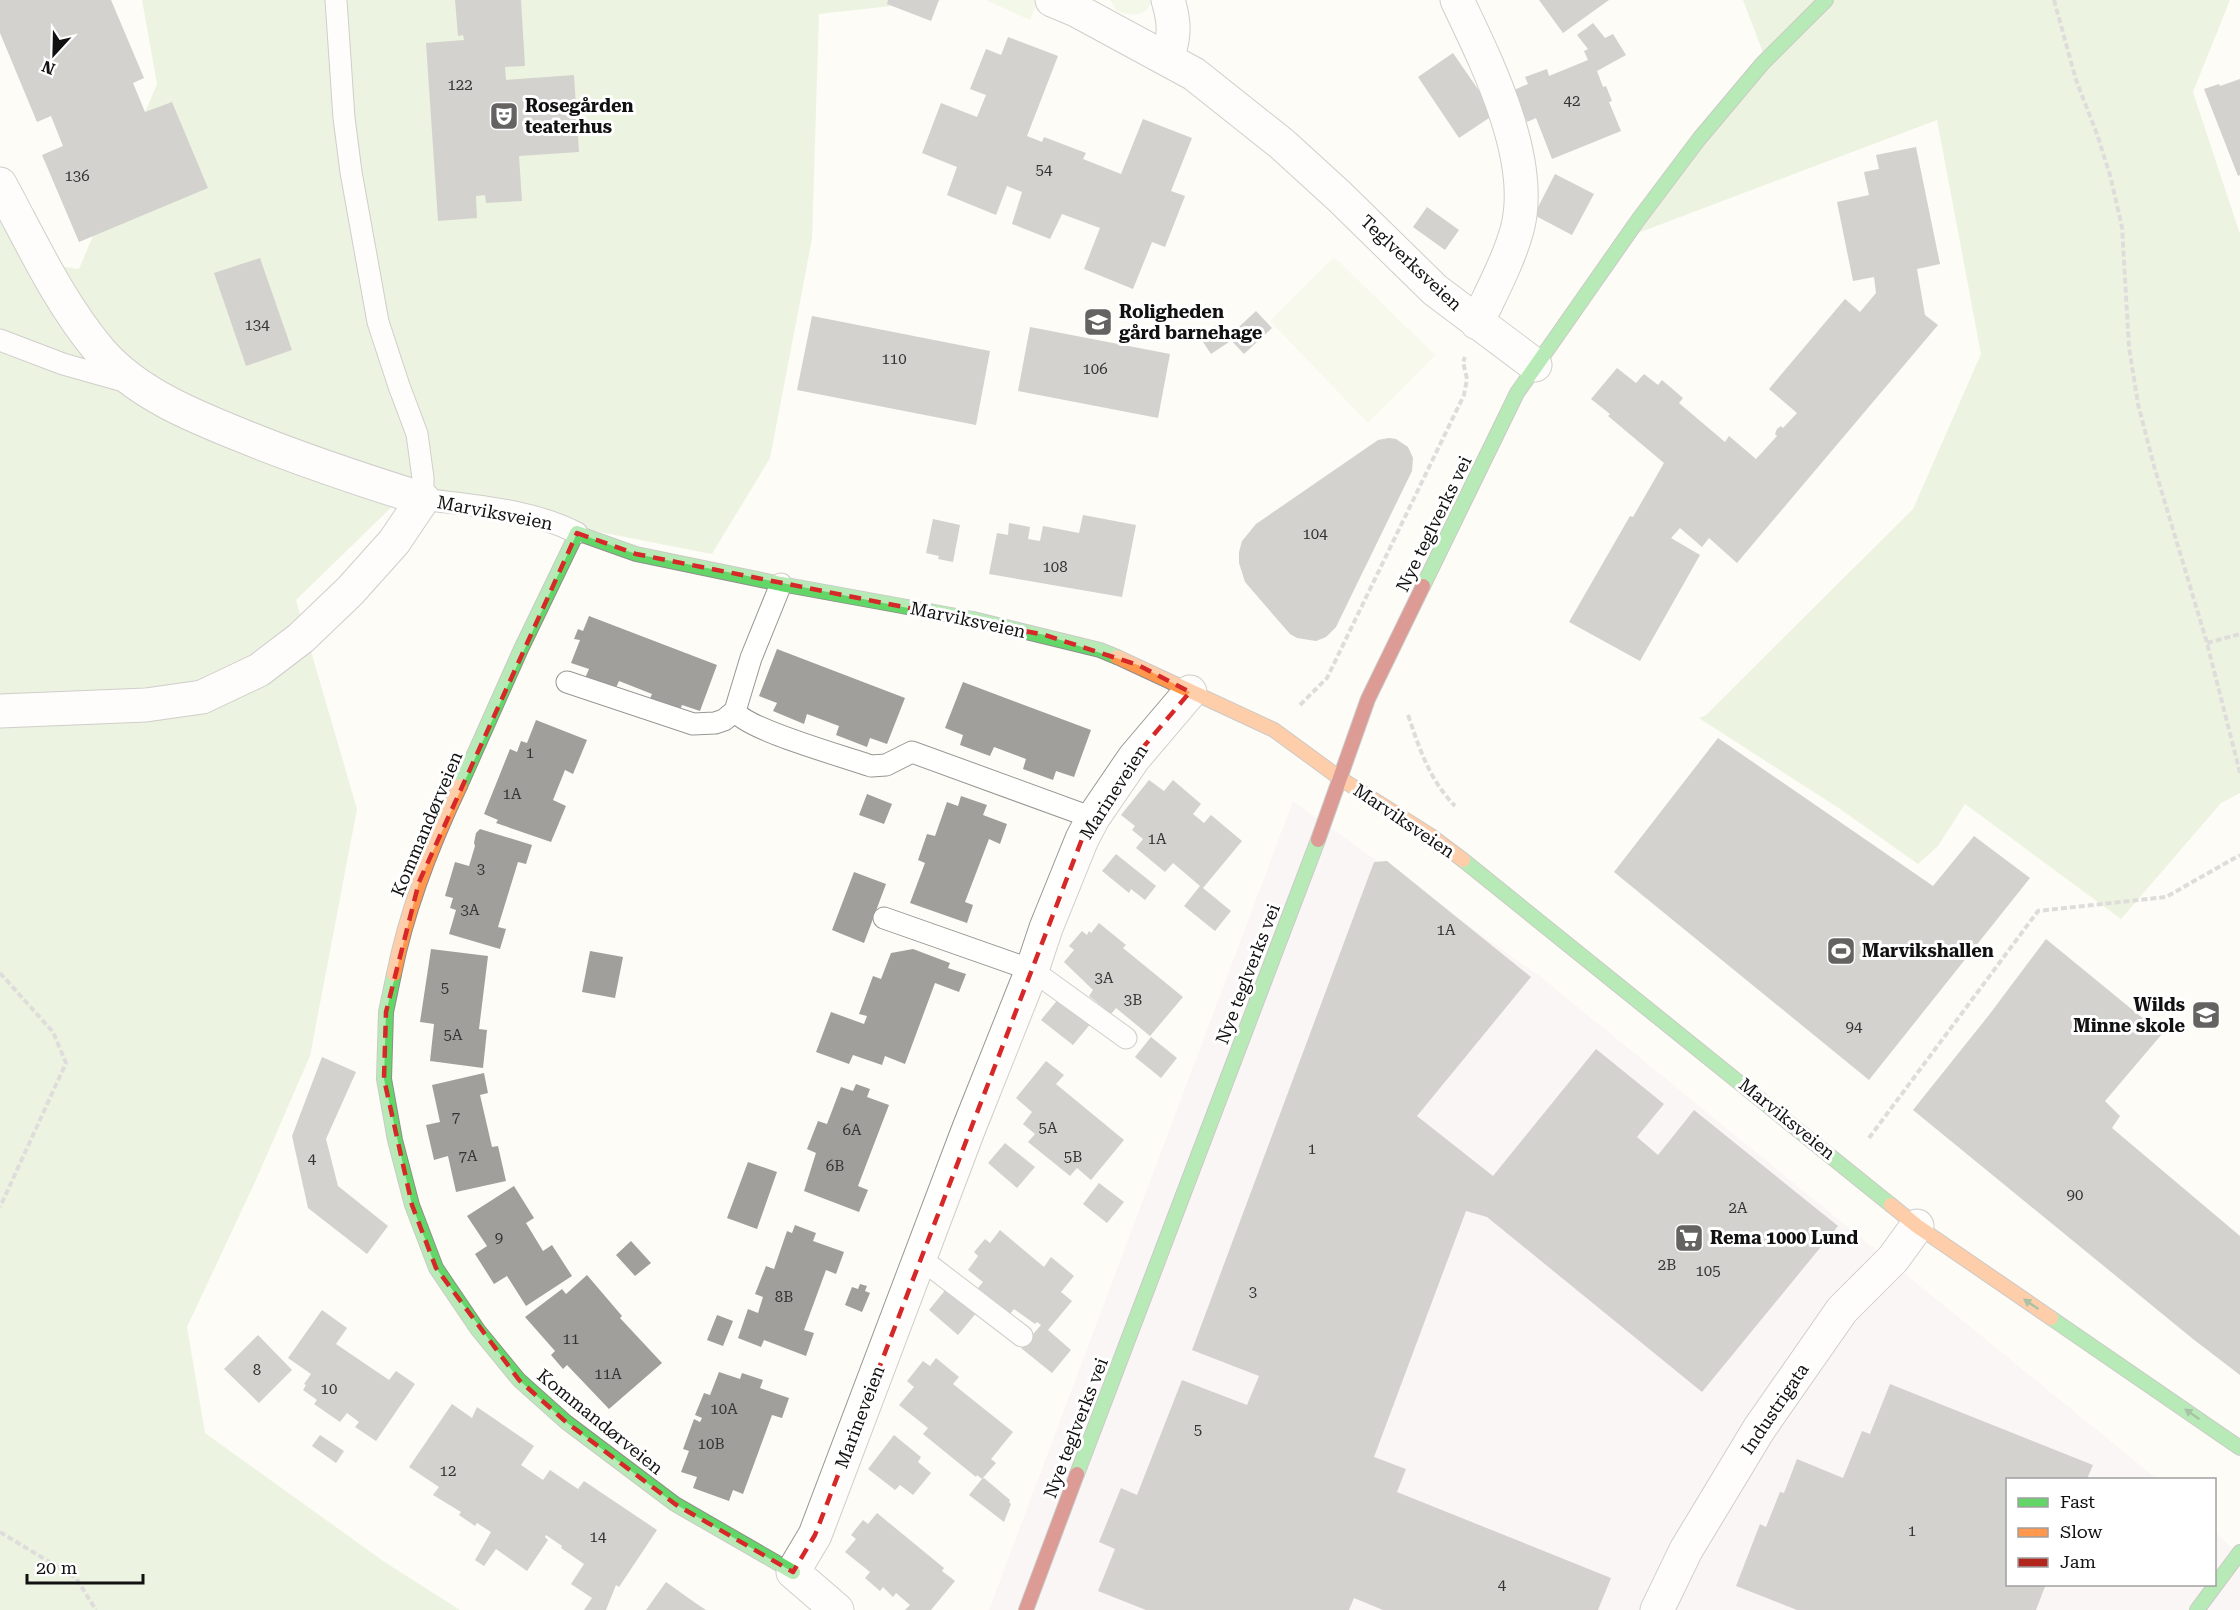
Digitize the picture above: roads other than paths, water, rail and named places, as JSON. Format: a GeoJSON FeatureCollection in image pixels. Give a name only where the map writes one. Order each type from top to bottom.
{"type":"FeatureCollection","features":[{"type":"Feature","properties":{"kind":"street"},"geometry":{"type":"LineString","coordinates":[[1167,59],[1174,39],[1168,0]]}},
{"type":"Feature","properties":{"kind":"street"},"geometry":{"type":"LineString","coordinates":[[1457,0],[1508,115],[1520,180],[1520,214],[1517,229],[1511,248],[1477,323]]}},
{"type":"Feature","properties":{"kind":"street"},"geometry":{"type":"LineString","coordinates":[[1535,365],[1699,138],[1762,64],[1826,0]]}},
{"type":"Feature","properties":{"kind":"street","name":"Teglverksveien"},"geometry":{"type":"LineString","coordinates":[[1069,3],[1194,74],[1282,144],[1435,290],[1535,365]]}},
{"type":"Feature","properties":{"kind":"street"},"geometry":{"type":"LineString","coordinates":[[0,184],[64,303],[102,352],[139,385],[179,408],[281,451],[423,499],[394,542],[350,591],[301,638],[259,670],[202,697],[146,705],[0,711]]}},
{"type":"Feature","properties":{"kind":"street","name":"Nye teglverks vei"},"geometry":{"type":"LineString","coordinates":[[1026,1610],[1341,779],[1368,699],[1517,393],[1535,365]]}},
{"type":"Feature","properties":{"kind":"street","name":"Marviksveien"},"geometry":{"type":"LineString","coordinates":[[577,533],[636,554],[781,584],[974,619],[1100,650],[1274,730],[1341,779],[1431,836],[1486,877],[1917,1226],[2240,1448]]}},
{"type":"Feature","properties":{"kind":"street","name":"Kommandørveien"},"geometry":{"type":"LineString","coordinates":[[577,533],[521,649],[473,761],[445,818],[419,882],[400,944],[386,1012],[384,1079],[398,1151],[412,1205],[436,1268],[478,1330],[519,1380],[566,1422],[675,1504],[793,1572]]}},
{"type":"Feature","properties":{"kind":"street","name":"Marineveien"},"geometry":{"type":"LineString","coordinates":[[793,1572],[815,1534],[1082,839],[1093,818],[1134,758],[1190,692]]}},
{"type":"Feature","properties":{"kind":"street","name":"Industrigata"},"geometry":{"type":"LineString","coordinates":[[1657,1610],[1686,1550],[1759,1429],[1842,1310],[1893,1258],[1917,1226]]}},
{"type":"Feature","properties":{"kind":"street"},"geometry":{"type":"LineString","coordinates":[[2216,1584],[2240,1552]]}},
{"type":"Feature","properties":{"kind":"street"},"geometry":{"type":"LineString","coordinates":[[793,1572],[837,1610]]}},
{"type":"Feature","properties":{"kind":"street"},"geometry":{"type":"LineString","coordinates":[[2197,1610],[2215,1586]]}},
{"type":"Feature","properties":{"kind":"lane"},"geometry":{"type":"LineString","coordinates":[[336,0],[344,118],[353,184],[378,322],[417,434],[423,478],[423,499]]}},
{"type":"Feature","properties":{"kind":"lane"},"geometry":{"type":"LineString","coordinates":[[0,340],[63,364],[139,385]]}},
{"type":"Feature","properties":{"kind":"lane","name":"Marviksveien"},"geometry":{"type":"LineString","coordinates":[[423,499],[503,510],[555,522],[577,533]]}},
{"type":"Feature","properties":{"kind":"lane"},"geometry":{"type":"LineString","coordinates":[[567,682],[693,724],[715,723],[724,720],[735,711],[751,658],[781,584]]}},
{"type":"Feature","properties":{"kind":"lane"},"geometry":{"type":"LineString","coordinates":[[735,711],[740,718],[779,734],[871,766],[886,765],[912,752],[1093,818]]}},
{"type":"Feature","properties":{"kind":"lane"},"geometry":{"type":"LineString","coordinates":[[884,918],[1032,970],[1126,1038]]}},
{"type":"Feature","properties":{"kind":"lane"},"geometry":{"type":"LineString","coordinates":[[920,1258],[1023,1336]]}},
{"type":"Feature","properties":{"kind":"place","name":"Rosegården teaterhus"},"geometry":{"type":"Point","coordinates":[504,116]}},
{"type":"Feature","properties":{"kind":"place","name":"Roligheden gård barnehage"},"geometry":{"type":"Point","coordinates":[1098,322]}},
{"type":"Feature","properties":{"kind":"place","name":"Marvikshallen"},"geometry":{"type":"Point","coordinates":[1841,951]}},
{"type":"Feature","properties":{"kind":"place","name":"Wilds Minne skole"},"geometry":{"type":"Point","coordinates":[2206,1015]}},
{"type":"Feature","properties":{"kind":"place","name":"Rema 1000 Lund"},"geometry":{"type":"Point","coordinates":[1689,1238]}}]}
